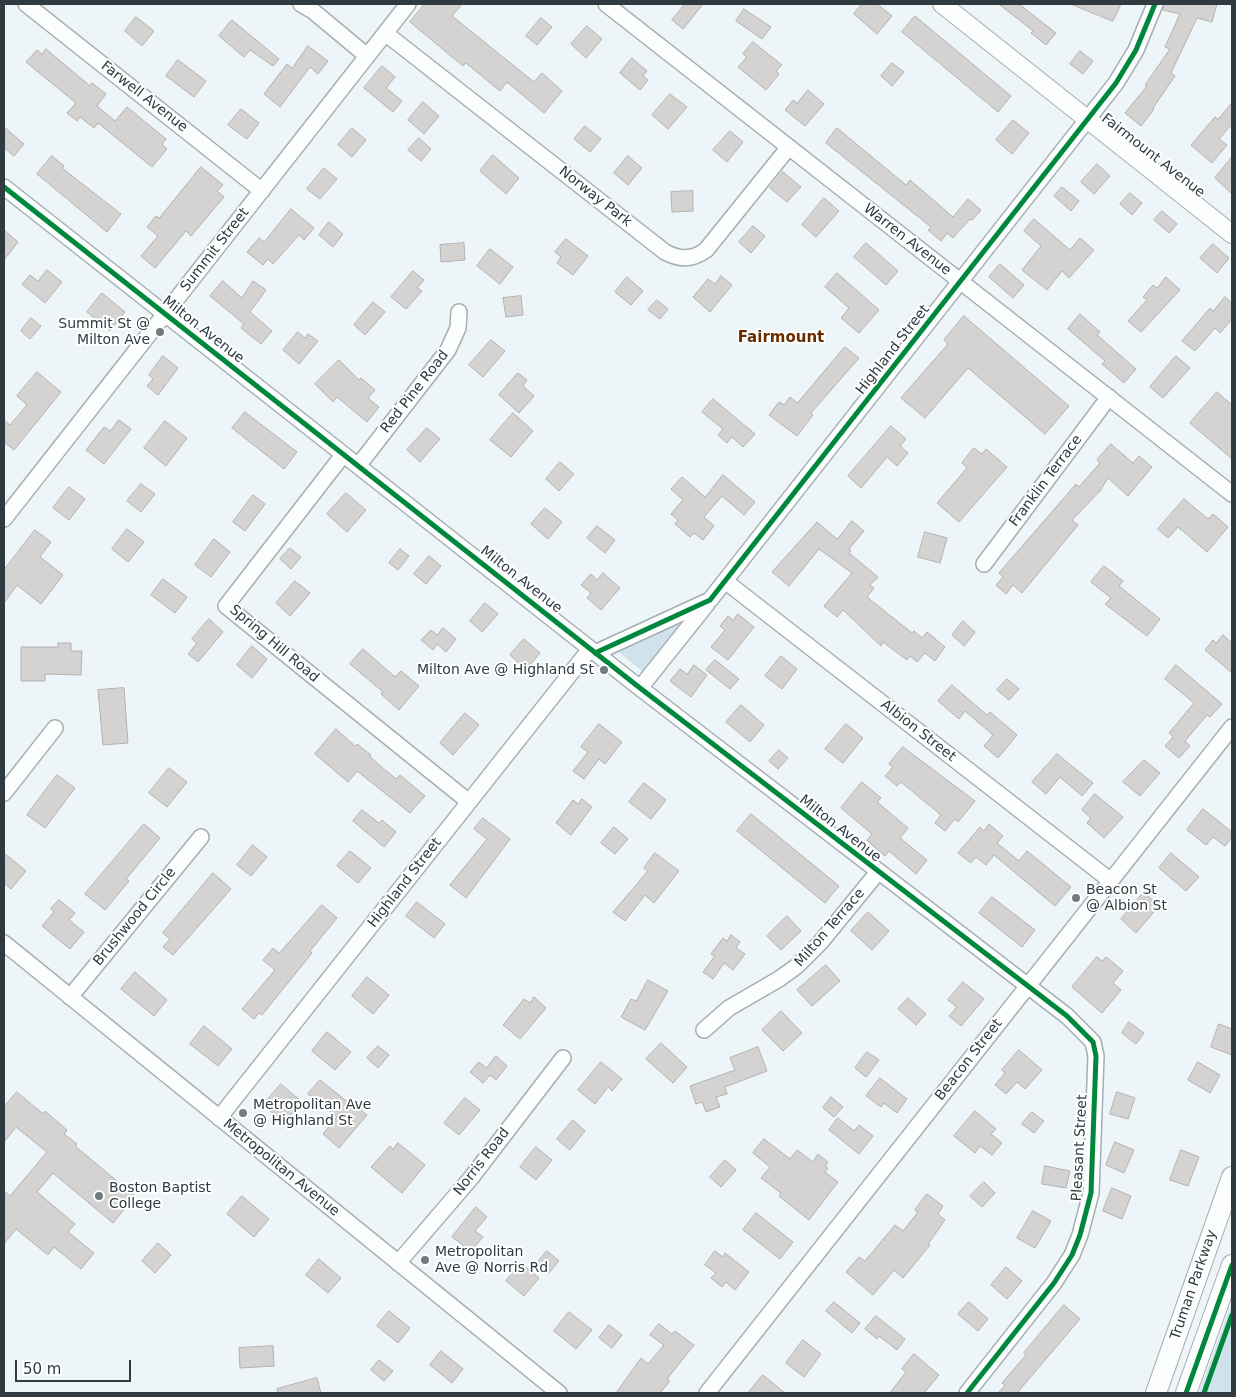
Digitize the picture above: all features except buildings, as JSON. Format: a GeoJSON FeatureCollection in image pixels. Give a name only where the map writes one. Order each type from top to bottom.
{"type":"FeatureCollection","features":[{"type":"Feature","properties":{"kind":"main road","name":"Truman Parkway"},"geometry":{"type":"LineString","coordinates":[[1156,1393],[1232,1177]]}},
{"type":"Feature","properties":{"kind":"main road","name":"Truman Parkway"},"geometry":{"type":"LineString","coordinates":[[1186,1393],[1232,1265]]}},
{"type":"Feature","properties":{"kind":"street","name":"Farwell Avenue"},"geometry":{"type":"LineString","coordinates":[[26,4],[262,191]]}},
{"type":"Feature","properties":{"kind":"street"},"geometry":{"type":"LineString","coordinates":[[301,4],[313,11],[367,56]]}},
{"type":"Feature","properties":{"kind":"street","name":"Summit Street"},"geometry":{"type":"LineString","coordinates":[[4,519],[408,4]]}},
{"type":"Feature","properties":{"kind":"street","name":"Warren Avenue"},"geometry":{"type":"LineString","coordinates":[[606,4],[1232,494]]}},
{"type":"Feature","properties":{"kind":"street","name":"Fairmount Avenue"},"geometry":{"type":"LineString","coordinates":[[942,4],[1232,234]]}},
{"type":"Feature","properties":{"kind":"street","name":"Highland Street"},"geometry":{"type":"LineString","coordinates":[[640,688],[1124,72],[1155,4]]}},
{"type":"Feature","properties":{"kind":"street","name":"Norway Park"},"geometry":{"type":"LineString","coordinates":[[385,33],[665,252],[678,258],[694,258],[706,250],[789,147]]}},
{"type":"Feature","properties":{"kind":"street","name":"Milton Avenue"},"geometry":{"type":"LineString","coordinates":[[4,188],[640,688],[1027,987]]}},
{"type":"Feature","properties":{"kind":"street","name":"Red Pine Road"},"geometry":{"type":"LineString","coordinates":[[358,466],[448,350],[458,328],[459,312]]}},
{"type":"Feature","properties":{"kind":"street","name":"Franklin Terrace"},"geometry":{"type":"LineString","coordinates":[[984,564],[1109,397]]}},
{"type":"Feature","properties":{"kind":"street","name":"Spring Hill Road"},"geometry":{"type":"LineString","coordinates":[[343,455],[226,606],[469,802]]}},
{"type":"Feature","properties":{"kind":"street","name":"Albion Street"},"geometry":{"type":"LineString","coordinates":[[725,581],[1111,881]]}},
{"type":"Feature","properties":{"kind":"street","name":"Highland Street"},"geometry":{"type":"LineString","coordinates":[[219,1118],[469,802],[593,651],[710,600]]}},
{"type":"Feature","properties":{"kind":"street","name":"Beacon Street"},"geometry":{"type":"LineString","coordinates":[[707,1393],[1232,727]]}},
{"type":"Feature","properties":{"kind":"street"},"geometry":{"type":"LineString","coordinates":[[4,793],[55,728]]}},
{"type":"Feature","properties":{"kind":"street","name":"Brushwood Circle"},"geometry":{"type":"LineString","coordinates":[[70,997],[201,837]]}},
{"type":"Feature","properties":{"kind":"street","name":"Milton Terrace"},"geometry":{"type":"LineString","coordinates":[[704,1030],[729,1008],[780,979],[797,966],[820,943],[878,872]]}},
{"type":"Feature","properties":{"kind":"street","name":"Metropolitan Avenue"},"geometry":{"type":"LineString","coordinates":[[4,944],[559,1393]]}},
{"type":"Feature","properties":{"kind":"street","name":"Pleasant Street"},"geometry":{"type":"LineString","coordinates":[[967,1393],[1060,1274],[1078,1240],[1089,1203],[1096,1052],[1093,1042],[1078,1026],[1027,987]]}},
{"type":"Feature","properties":{"kind":"street","name":"Norris Road"},"geometry":{"type":"LineString","coordinates":[[398,1263],[471,1178],[562,1058]]}},
{"type":"Feature","properties":{"kind":"shaded area"},"geometry":{"type":"Polygon","coordinates":[[[682,622],[643,672],[619,652],[682,622]]]}},
{"type":"Feature","properties":{"kind":"shaded area"},"geometry":{"type":"Polygon","coordinates":[[[1232,1302],[1232,1393],[1199,1393],[1232,1302]]]}},
{"type":"Feature","properties":{"kind":"cycle path"},"geometry":{"type":"LineString","coordinates":[[595,653],[710,600],[1116,83],[1136,50],[1155,4]]}},
{"type":"Feature","properties":{"kind":"cycle path"},"geometry":{"type":"LineString","coordinates":[[4,187],[640,688],[1067,1016],[1093,1042],[1096,1056],[1091,1193],[1080,1235],[1072,1255],[1054,1283],[967,1393]]}},
{"type":"Feature","properties":{"kind":"cycle path"},"geometry":{"type":"LineString","coordinates":[[1186,1393],[1232,1265]]}},
{"type":"Feature","properties":{"kind":"cycle path"},"geometry":{"type":"LineString","coordinates":[[1204,1393],[1232,1315]]}},
{"type":"Feature","properties":{"kind":"place","name":"Summit St @ Milton Ave"},"geometry":{"type":"Point","coordinates":[160,332]}},
{"type":"Feature","properties":{"kind":"place","name":"Milton Ave @ Highland St"},"geometry":{"type":"Point","coordinates":[604,670]}},
{"type":"Feature","properties":{"kind":"place","name":"Beacon St @ Albion St"},"geometry":{"type":"Point","coordinates":[1076,898]}},
{"type":"Feature","properties":{"kind":"place","name":"Metropolitan Ave @ Highland St"},"geometry":{"type":"Point","coordinates":[243,1113]}},
{"type":"Feature","properties":{"kind":"place","name":"Boston Baptist College"},"geometry":{"type":"Point","coordinates":[99,1196]}},
{"type":"Feature","properties":{"kind":"place","name":"Metropolitan Ave @ Norris Rd"},"geometry":{"type":"Point","coordinates":[425,1260]}},
{"type":"Feature","properties":{"kind":"district","name":"Fairmount"},"geometry":{"type":"Point","coordinates":[781,338]}}]}
